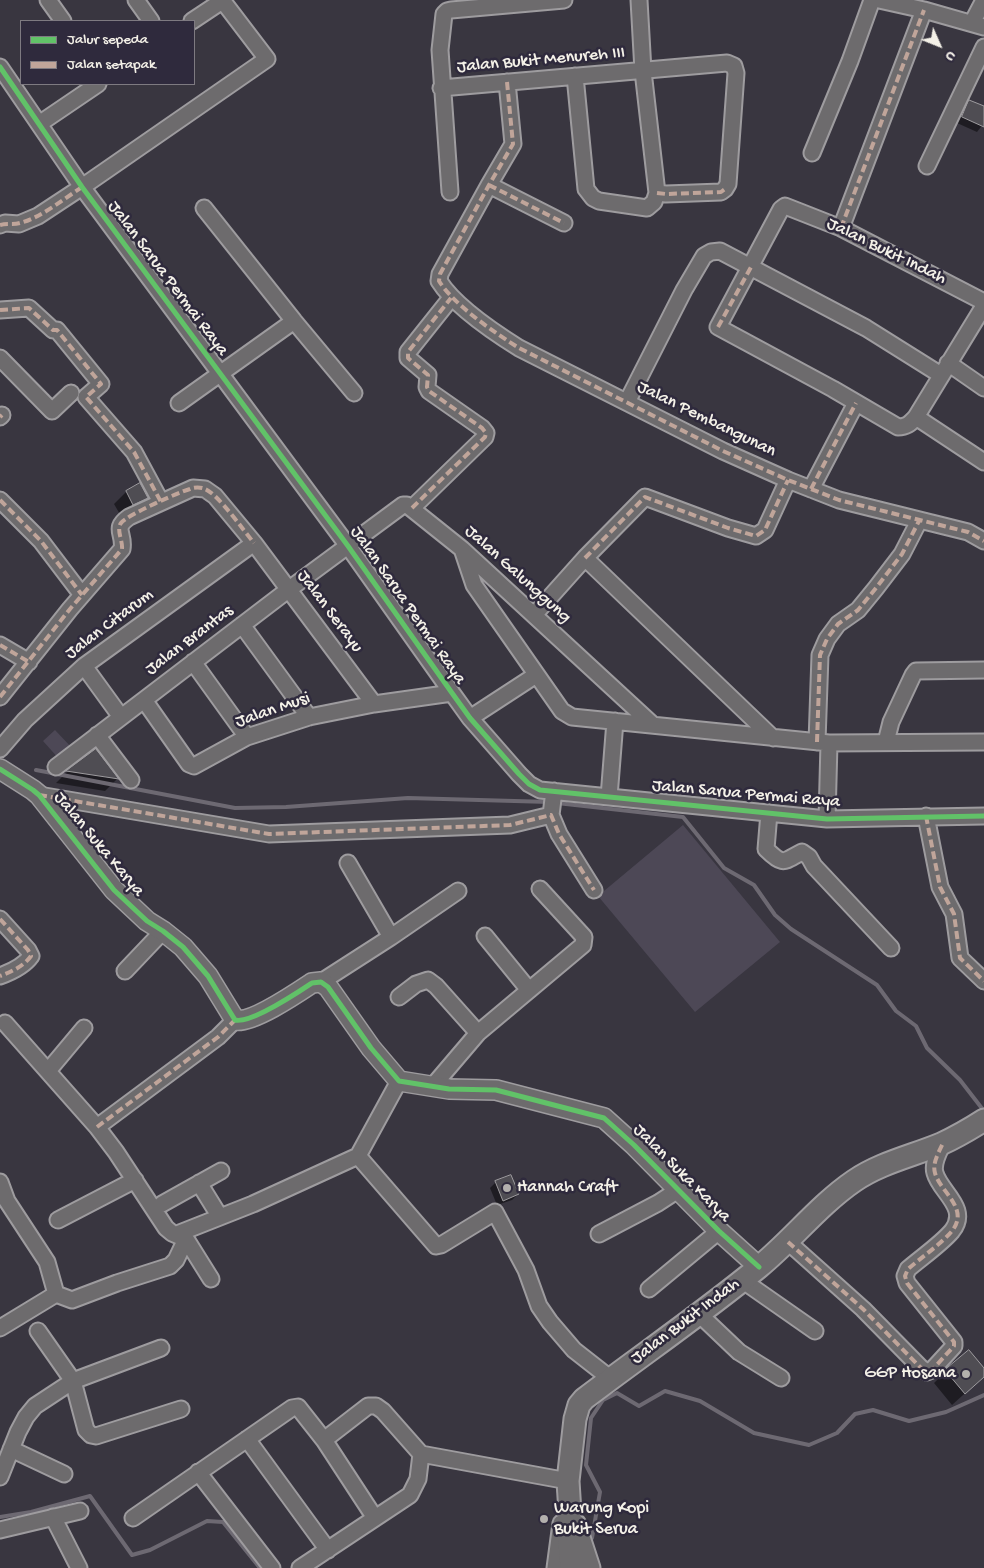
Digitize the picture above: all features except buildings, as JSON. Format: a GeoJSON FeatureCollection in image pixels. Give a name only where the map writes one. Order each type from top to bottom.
{"type":"FeatureCollection","features":[{"type":"Feature","properties":{"kind":"main road","name":"Jalan Bukit Indah"},"geometry":{"type":"LineString","coordinates":[[571,1568],[568,1542],[570,1512],[568,1481],[575,1419],[579,1405],[584,1399],[759,1267],[788,1242],[838,1192],[869,1171],[942,1143],[983,1120]]}},
{"type":"Feature","properties":{"kind":"main road","name":"Jalan Bukit Indah"},"geometry":{"type":"LineString","coordinates":[[570,1512],[587,1560]]}},
{"type":"Feature","properties":{"kind":"street"},"geometry":{"type":"LineString","coordinates":[[48,0],[62,20]]}},
{"type":"Feature","properties":{"kind":"street"},"geometry":{"type":"LineString","coordinates":[[136,0],[150,20]]}},
{"type":"Feature","properties":{"kind":"street"},"geometry":{"type":"LineString","coordinates":[[0,225],[5,223],[19,224],[29,220],[82,187],[267,59],[222,0],[193,20]]}},
{"type":"Feature","properties":{"kind":"street"},"geometry":{"type":"LineString","coordinates":[[450,192],[441,88],[440,50],[444,14],[446,11],[564,0]]}},
{"type":"Feature","properties":{"kind":"street"},"geometry":{"type":"LineString","coordinates":[[575,76],[586,189],[589,194],[599,201],[644,209],[652,206],[657,193],[643,71],[639,0]]}},
{"type":"Feature","properties":{"kind":"street"},"geometry":{"type":"LineString","coordinates":[[812,152],[850,60],[872,0]]}},
{"type":"Feature","properties":{"kind":"street"},"geometry":{"type":"LineString","coordinates":[[879,0],[978,25],[984,0]]}},
{"type":"Feature","properties":{"kind":"street"},"geometry":{"type":"LineString","coordinates":[[841,228],[924,10]]}},
{"type":"Feature","properties":{"kind":"street"},"geometry":{"type":"LineString","coordinates":[[926,166],[984,47]]}},
{"type":"Feature","properties":{"kind":"street","name":"Jalan Bukit Menureh III"},"geometry":{"type":"LineString","coordinates":[[441,88],[727,63],[734,66],[736,82],[728,184],[726,189],[721,192],[657,193]]}},
{"type":"Feature","properties":{"kind":"street","name":"Jalan Sarua Permai Raya"},"geometry":{"type":"LineString","coordinates":[[0,68],[82,187],[348,546],[470,718],[519,774],[529,784],[540,790],[552,803],[609,797],[827,819],[984,816]]}},
{"type":"Feature","properties":{"kind":"street"},"geometry":{"type":"LineString","coordinates":[[507,82],[513,144],[488,185],[564,223]]}},
{"type":"Feature","properties":{"kind":"street"},"geometry":{"type":"LineString","coordinates":[[39,124],[97,85]]}},
{"type":"Feature","properties":{"kind":"street","name":"Jalan Pembangunan"},"geometry":{"type":"LineString","coordinates":[[488,185],[438,281],[451,298],[500,336],[519,348],[723,451],[788,480],[839,500],[968,532],[984,540]]}},
{"type":"Feature","properties":{"kind":"street","name":"Jalan Bukit Indah"},"geometry":{"type":"LineString","coordinates":[[751,267],[781,209],[786,206],[841,228],[984,302]]}},
{"type":"Feature","properties":{"kind":"street"},"geometry":{"type":"LineString","coordinates":[[204,208],[354,393]]}},
{"type":"Feature","properties":{"kind":"street"},"geometry":{"type":"LineString","coordinates":[[627,402],[684,290],[704,256],[711,252],[720,251],[944,369],[984,388]]}},
{"type":"Feature","properties":{"kind":"street"},"geometry":{"type":"LineString","coordinates":[[751,267],[718,325],[719,329],[898,427],[905,427],[916,417],[984,306]]}},
{"type":"Feature","properties":{"kind":"street"},"geometry":{"type":"LineString","coordinates":[[348,546],[403,505],[412,508],[485,437],[486,433],[482,428],[429,392],[426,387],[428,375],[408,358],[408,352],[451,298]]}},
{"type":"Feature","properties":{"kind":"street"},"geometry":{"type":"LineString","coordinates":[[0,310],[29,308],[53,330],[57,330],[101,384],[86,397],[134,452],[161,502]]}},
{"type":"Feature","properties":{"kind":"street"},"geometry":{"type":"LineString","coordinates":[[179,403],[294,321]]}},
{"type":"Feature","properties":{"kind":"street"},"geometry":{"type":"LineString","coordinates":[[0,358],[52,411],[71,392]]}},
{"type":"Feature","properties":{"kind":"street"},"geometry":{"type":"LineString","coordinates":[[811,489],[856,403]]}},
{"type":"Feature","properties":{"kind":"street"},"geometry":{"type":"LineString","coordinates":[[916,417],[984,462]]}},
{"type":"Feature","properties":{"kind":"street"},"geometry":{"type":"LineString","coordinates":[[534,615],[585,558],[644,497],[728,528],[756,536],[765,530],[788,480]]}},
{"type":"Feature","properties":{"kind":"street","name":"Jalan Serayu"},"geometry":{"type":"LineString","coordinates":[[82,595],[122,549],[123,543],[119,529],[121,523],[129,517],[193,488],[205,489],[215,496],[254,543],[374,704]]}},
{"type":"Feature","properties":{"kind":"street"},"geometry":{"type":"LineString","coordinates":[[0,500],[41,541],[82,595],[0,697]]}},
{"type":"Feature","properties":{"kind":"street","name":"Jalan Galunggung"},"geometry":{"type":"LineString","coordinates":[[412,508],[462,549],[653,725]]}},
{"type":"Feature","properties":{"kind":"street"},"geometry":{"type":"LineString","coordinates":[[827,819],[820,654],[826,639],[838,624],[858,610],[902,554],[919,520]]}},
{"type":"Feature","properties":{"kind":"street","name":"Jalan Citarum"},"geometry":{"type":"LineString","coordinates":[[0,749],[25,720],[84,666],[254,543]]}},
{"type":"Feature","properties":{"kind":"street","name":"Jalan Brantas"},"geometry":{"type":"LineString","coordinates":[[56,768],[348,546]]}},
{"type":"Feature","properties":{"kind":"street"},"geometry":{"type":"LineString","coordinates":[[462,549],[474,585],[562,711],[572,717],[823,742],[984,742]]}},
{"type":"Feature","properties":{"kind":"street"},"geometry":{"type":"LineString","coordinates":[[585,558],[772,738]]}},
{"type":"Feature","properties":{"kind":"street"},"geometry":{"type":"LineString","coordinates":[[242,625],[309,717]]}},
{"type":"Feature","properties":{"kind":"street"},"geometry":{"type":"LineString","coordinates":[[0,645],[29,662]]}},
{"type":"Feature","properties":{"kind":"street"},"geometry":{"type":"LineString","coordinates":[[193,662],[247,736]]}},
{"type":"Feature","properties":{"kind":"street"},"geometry":{"type":"LineString","coordinates":[[84,666],[121,717]]}},
{"type":"Feature","properties":{"kind":"street"},"geometry":{"type":"LineString","coordinates":[[886,742],[891,722],[916,672],[984,670]]}},
{"type":"Feature","properties":{"kind":"street"},"geometry":{"type":"LineString","coordinates":[[470,718],[536,675]]}},
{"type":"Feature","properties":{"kind":"street","name":"Jalan Musi"},"geometry":{"type":"LineString","coordinates":[[144,700],[190,764],[194,766],[247,736],[309,717],[374,704],[452,693]]}},
{"type":"Feature","properties":{"kind":"street"},"geometry":{"type":"LineString","coordinates":[[609,797],[615,721]]}},
{"type":"Feature","properties":{"kind":"street"},"geometry":{"type":"LineString","coordinates":[[98,735],[131,780]]}},
{"type":"Feature","properties":{"kind":"street","name":"Jalan Suka Karya"},"geometry":{"type":"LineString","coordinates":[[1,770],[33,790],[114,890],[147,921],[183,947],[208,976],[235,1020]]}},
{"type":"Feature","properties":{"kind":"street"},"geometry":{"type":"LineString","coordinates":[[39,796],[269,834],[510,825],[552,803],[559,834],[594,890]]}},
{"type":"Feature","properties":{"kind":"street"},"geometry":{"type":"LineString","coordinates":[[770,813],[766,850],[781,861],[786,862],[802,852],[806,854],[814,866],[891,948]]}},
{"type":"Feature","properties":{"kind":"street"},"geometry":{"type":"LineString","coordinates":[[926,816],[940,887],[954,914],[960,958],[984,981]]}},
{"type":"Feature","properties":{"kind":"street"},"geometry":{"type":"LineString","coordinates":[[348,863],[391,937]]}},
{"type":"Feature","properties":{"kind":"street"},"geometry":{"type":"LineString","coordinates":[[432,1087],[478,1033],[584,945],[584,937],[540,889]]}},
{"type":"Feature","properties":{"kind":"street"},"geometry":{"type":"LineString","coordinates":[[97,1127],[218,1037],[235,1020],[241,1021],[256,1016],[312,983],[321,982],[458,891]]}},
{"type":"Feature","properties":{"kind":"street"},"geometry":{"type":"LineString","coordinates":[[0,919],[28,950],[31,956],[29,960],[13,971],[0,976]]}},
{"type":"Feature","properties":{"kind":"street"},"geometry":{"type":"LineString","coordinates":[[125,972],[163,931]]}},
{"type":"Feature","properties":{"kind":"street"},"geometry":{"type":"LineString","coordinates":[[485,936],[529,990]]}},
{"type":"Feature","properties":{"kind":"street"},"geometry":{"type":"LineString","coordinates":[[399,997],[416,984],[428,980],[436,986],[478,1033]]}},
{"type":"Feature","properties":{"kind":"street"},"geometry":{"type":"LineString","coordinates":[[181,1237],[220,1217],[358,1156],[399,1081],[371,1048],[328,987],[321,982]]}},
{"type":"Feature","properties":{"kind":"street"},"geometry":{"type":"LineString","coordinates":[[5,1023],[97,1127],[136,1180],[166,1228],[181,1237],[211,1278]]}},
{"type":"Feature","properties":{"kind":"street"},"geometry":{"type":"LineString","coordinates":[[48,1071],[84,1028]]}},
{"type":"Feature","properties":{"kind":"street","name":"Jalan Suka Karya"},"geometry":{"type":"LineString","coordinates":[[399,1081],[432,1087],[496,1090],[604,1118],[634,1145],[719,1231],[759,1267]]}},
{"type":"Feature","properties":{"kind":"street"},"geometry":{"type":"LineString","coordinates":[[788,1242],[863,1309],[921,1368],[928,1372],[932,1370],[954,1346],[954,1342],[908,1283],[905,1276],[908,1269],[953,1230],[958,1218],[956,1206],[935,1172],[935,1162],[942,1143]]}},
{"type":"Feature","properties":{"kind":"street"},"geometry":{"type":"LineString","coordinates":[[358,1156],[436,1246],[441,1245],[495,1212],[526,1270],[539,1306],[550,1322],[574,1350],[610,1379]]}},
{"type":"Feature","properties":{"kind":"street"},"geometry":{"type":"LineString","coordinates":[[162,1204],[221,1171]]}},
{"type":"Feature","properties":{"kind":"street"},"geometry":{"type":"LineString","coordinates":[[58,1220],[136,1180]]}},
{"type":"Feature","properties":{"kind":"street"},"geometry":{"type":"LineString","coordinates":[[0,1182],[7,1201],[47,1262],[56,1294]]}},
{"type":"Feature","properties":{"kind":"street"},"geometry":{"type":"LineString","coordinates":[[198,1183],[220,1217]]}},
{"type":"Feature","properties":{"kind":"street"},"geometry":{"type":"LineString","coordinates":[[599,1234],[658,1203],[678,1190]]}},
{"type":"Feature","properties":{"kind":"street"},"geometry":{"type":"LineString","coordinates":[[649,1289],[719,1231]]}},
{"type":"Feature","properties":{"kind":"street"},"geometry":{"type":"LineString","coordinates":[[56,1294],[72,1300],[117,1283],[166,1269],[176,1260],[181,1237]]}},
{"type":"Feature","properties":{"kind":"street"},"geometry":{"type":"LineString","coordinates":[[742,1280],[815,1332]]}},
{"type":"Feature","properties":{"kind":"street"},"geometry":{"type":"LineString","coordinates":[[0,1328],[56,1294]]}},
{"type":"Feature","properties":{"kind":"street"},"geometry":{"type":"LineString","coordinates":[[698,1314],[739,1352],[781,1378]]}},
{"type":"Feature","properties":{"kind":"street"},"geometry":{"type":"LineString","coordinates":[[38,1331],[73,1380],[86,1430],[90,1434],[96,1436],[181,1409]]}},
{"type":"Feature","properties":{"kind":"street"},"geometry":{"type":"LineString","coordinates":[[0,1477],[26,1417],[35,1406],[73,1380],[161,1348]]}},
{"type":"Feature","properties":{"kind":"street"},"geometry":{"type":"LineString","coordinates":[[324,1440],[368,1406],[372,1405],[380,1408],[421,1454],[568,1481],[555,1568]]}},
{"type":"Feature","properties":{"kind":"street"},"geometry":{"type":"LineString","coordinates":[[133,1518],[292,1408],[298,1407],[324,1440],[375,1518]]}},
{"type":"Feature","properties":{"kind":"street"},"geometry":{"type":"LineString","coordinates":[[247,1439],[328,1550]]}},
{"type":"Feature","properties":{"kind":"street"},"geometry":{"type":"LineString","coordinates":[[11,1449],[64,1474]]}},
{"type":"Feature","properties":{"kind":"street"},"geometry":{"type":"LineString","coordinates":[[300,1568],[410,1495],[418,1479],[421,1454]]}},
{"type":"Feature","properties":{"kind":"street"},"geometry":{"type":"LineString","coordinates":[[198,1472],[272,1568]]}},
{"type":"Feature","properties":{"kind":"street"},"geometry":{"type":"LineString","coordinates":[[0,1531],[80,1511]]}},
{"type":"Feature","properties":{"kind":"street"},"geometry":{"type":"LineString","coordinates":[[53,1517],[79,1568]]}},
{"type":"Feature","properties":{"kind":"street"},"geometry":{"type":"LineString","coordinates":[[587,1560],[599,1568]]}},
{"type":"Feature","properties":{"kind":"shaded area"},"geometry":{"type":"Polygon","coordinates":[[[55,730],[73,749],[60,760],[43,741],[55,730]]]}},
{"type":"Feature","properties":{"kind":"shaded area"},"geometry":{"type":"Polygon","coordinates":[[[683,825],[780,942],[695,1012],[598,896],[683,825]]]}},
{"type":"Feature","properties":{"kind":"waterway"},"geometry":{"type":"LineString","coordinates":[[36,770],[235,808],[286,807],[408,798],[550,802]]}},
{"type":"Feature","properties":{"kind":"waterway"},"geometry":{"type":"LineString","coordinates":[[557,803],[683,817],[724,868],[754,885],[775,915],[791,929],[877,985],[896,1011],[916,1026],[927,1048],[960,1080],[984,1111]]}},
{"type":"Feature","properties":{"kind":"waterway"},"geometry":{"type":"LineString","coordinates":[[592,1538],[600,1492],[586,1465],[591,1418],[603,1400],[617,1393],[639,1406],[665,1391],[700,1401],[754,1433],[809,1445],[837,1433],[855,1414],[873,1410],[909,1421],[946,1412],[984,1395]]}},
{"type":"Feature","properties":{"kind":"waterway"},"geometry":{"type":"LineString","coordinates":[[0,1517],[31,1512],[90,1496],[132,1555],[150,1550],[207,1521],[223,1522],[260,1568]]}},
{"type":"Feature","properties":{"kind":"marked path"},"geometry":{"type":"LineString","coordinates":[[841,228],[924,10]]}},
{"type":"Feature","properties":{"kind":"marked path"},"geometry":{"type":"LineString","coordinates":[[507,82],[513,144],[440,274],[439,281],[454,299],[487,327],[519,348],[723,451],[839,500],[968,532],[984,541]]}},
{"type":"Feature","properties":{"kind":"marked path"},"geometry":{"type":"LineString","coordinates":[[489,185],[564,223]]}},
{"type":"Feature","properties":{"kind":"marked path"},"geometry":{"type":"LineString","coordinates":[[0,225],[28,221],[52,208],[82,187]]}},
{"type":"Feature","properties":{"kind":"marked path"},"geometry":{"type":"LineString","coordinates":[[657,193],[721,192],[725,189]]}},
{"type":"Feature","properties":{"kind":"marked path"},"geometry":{"type":"LineString","coordinates":[[718,327],[751,267]]}},
{"type":"Feature","properties":{"kind":"marked path"},"geometry":{"type":"LineString","coordinates":[[412,508],[485,437],[486,433],[482,428],[429,391],[427,387],[428,375],[408,358],[408,352],[451,298]]}},
{"type":"Feature","properties":{"kind":"marked path"},"geometry":{"type":"LineString","coordinates":[[0,310],[29,308],[53,330],[57,330],[101,384],[86,397],[134,452],[161,502]]}},
{"type":"Feature","properties":{"kind":"marked path"},"geometry":{"type":"LineString","coordinates":[[811,489],[856,403]]}},
{"type":"Feature","properties":{"kind":"marked path"},"geometry":{"type":"LineString","coordinates":[[585,558],[645,497],[728,528],[756,536],[765,530],[788,480]]}},
{"type":"Feature","properties":{"kind":"marked path"},"geometry":{"type":"LineString","coordinates":[[0,697],[70,609],[122,549],[119,532],[121,523],[125,519],[184,491],[202,488],[217,498],[254,543]]}},
{"type":"Feature","properties":{"kind":"marked path"},"geometry":{"type":"LineString","coordinates":[[0,500],[41,541],[82,595]]}},
{"type":"Feature","properties":{"kind":"marked path"},"geometry":{"type":"LineString","coordinates":[[817,742],[820,655],[827,639],[838,624],[858,610],[876,588],[902,554],[919,521]]}},
{"type":"Feature","properties":{"kind":"marked path"},"geometry":{"type":"LineString","coordinates":[[0,645],[29,662]]}},
{"type":"Feature","properties":{"kind":"marked path"},"geometry":{"type":"LineString","coordinates":[[39,795],[269,834],[510,825],[551,815],[559,834],[594,890]]}},
{"type":"Feature","properties":{"kind":"marked path"},"geometry":{"type":"LineString","coordinates":[[926,816],[940,887],[954,914],[960,958],[984,981]]}},
{"type":"Feature","properties":{"kind":"marked path"},"geometry":{"type":"LineString","coordinates":[[0,919],[28,950],[31,956],[21,966],[0,976]]}},
{"type":"Feature","properties":{"kind":"marked path"},"geometry":{"type":"LineString","coordinates":[[97,1127],[218,1037],[235,1020]]}},
{"type":"Feature","properties":{"kind":"marked path"},"geometry":{"type":"LineString","coordinates":[[788,1242],[863,1309],[921,1368],[927,1372],[932,1370],[954,1346],[954,1342],[907,1283],[905,1276],[908,1269],[942,1241],[957,1223],[958,1215],[956,1208],[938,1180],[934,1169],[936,1158],[943,1143]]}},
{"type":"Feature","properties":{"kind":"cycle path"},"geometry":{"type":"LineString","coordinates":[[0,67],[82,187],[348,546],[470,718],[529,784],[540,790],[827,819],[984,816]]}},
{"type":"Feature","properties":{"kind":"cycle path"},"geometry":{"type":"LineString","coordinates":[[0,769],[39,795],[114,890],[147,921],[183,947],[208,976],[235,1020],[242,1020],[262,1013],[312,983],[321,982],[328,987],[371,1048],[399,1081],[449,1089],[496,1090],[604,1118],[634,1145],[719,1231],[759,1267]]}},
{"type":"Feature","properties":{"kind":"place","name":"Hannah Craft"},"geometry":{"type":"Point","coordinates":[507,1188]}},
{"type":"Feature","properties":{"kind":"place","name":"GGP Hosana"},"geometry":{"type":"Point","coordinates":[966,1374]}},
{"type":"Feature","properties":{"kind":"place","name":"Warung Kopi Bukit Serua"},"geometry":{"type":"Point","coordinates":[544,1519]}}]}
